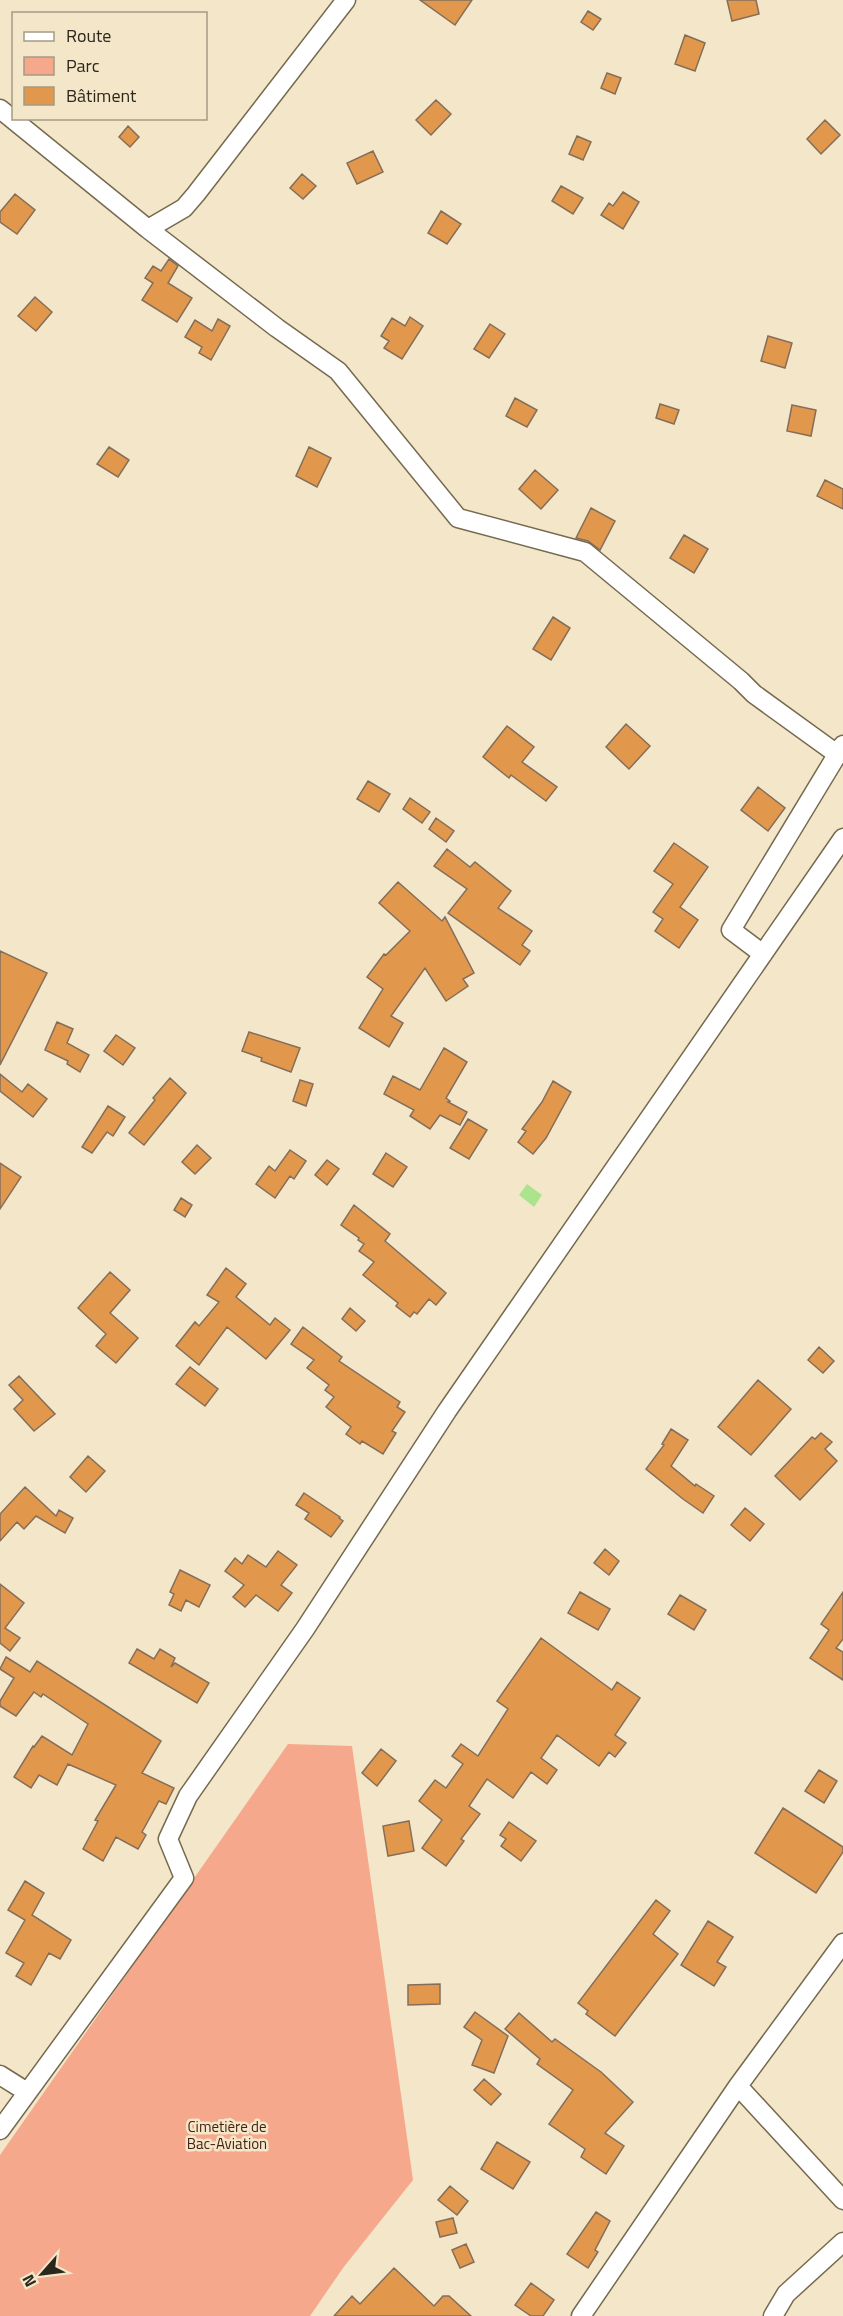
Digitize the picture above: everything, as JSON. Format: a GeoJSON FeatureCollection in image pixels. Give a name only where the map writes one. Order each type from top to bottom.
{"type":"FeatureCollection","features":[{"type":"Feature","properties":{"kind":"street"},"geometry":{"type":"LineString","coordinates":[[147,229],[184,208],[346,0]]}},
{"type":"Feature","properties":{"kind":"street"},"geometry":{"type":"LineString","coordinates":[[0,109],[12,119]]}},
{"type":"Feature","properties":{"kind":"street"},"geometry":{"type":"LineString","coordinates":[[13,120],[147,229],[277,328],[338,371],[458,518],[585,552],[754,694],[840,750],[731,930],[763,954]]}},
{"type":"Feature","properties":{"kind":"street"},"geometry":{"type":"LineString","coordinates":[[0,2130],[184,1878],[168,1839],[188,1796],[304,1629],[447,1410],[843,838]]}},
{"type":"Feature","properties":{"kind":"street"},"geometry":{"type":"LineString","coordinates":[[581,2316],[738,2086],[843,1942]]}},
{"type":"Feature","properties":{"kind":"street"},"geometry":{"type":"LineString","coordinates":[[0,2075],[27,2092]]}},
{"type":"Feature","properties":{"kind":"street"},"geometry":{"type":"LineString","coordinates":[[738,2086],[843,2200]]}},
{"type":"Feature","properties":{"kind":"street"},"geometry":{"type":"LineString","coordinates":[[772,2316],[786,2294],[843,2242]]}},
{"type":"Feature","properties":{"kind":"green space","name":"Cimetière de Bac-Aviation"},"geometry":{"type":"Polygon","coordinates":[[[288,1744],[352,1746],[413,2180],[343,2268],[310,2316],[0,2316],[0,2155],[288,1744]]]}},
{"type":"Feature","properties":{"kind":"shaded area"},"geometry":{"type":"Polygon","coordinates":[[[527,1184],[542,1195],[534,1207],[519,1195],[527,1184]]]}},
{"type":"Feature","properties":{"kind":"building"},"geometry":{"type":"Polygon","coordinates":[[[420,0],[472,0],[455,25],[420,0]]]}},
{"type":"Feature","properties":{"kind":"building"},"geometry":{"type":"Polygon","coordinates":[[[727,0],[756,0],[759,14],[732,21],[727,0]]]}},
{"type":"Feature","properties":{"kind":"building"},"geometry":{"type":"Polygon","coordinates":[[[588,11],[601,19],[593,30],[581,22],[588,11]]]}},
{"type":"Feature","properties":{"kind":"building"},"geometry":{"type":"Polygon","coordinates":[[[685,35],[705,43],[695,71],[675,64],[685,35]]]}},
{"type":"Feature","properties":{"kind":"building"},"geometry":{"type":"Polygon","coordinates":[[[607,73],[621,78],[615,94],[601,88],[607,73]]]}},
{"type":"Feature","properties":{"kind":"building"},"geometry":{"type":"Polygon","coordinates":[[[436,100],[451,114],[431,135],[416,120],[436,100]]]}},
{"type":"Feature","properties":{"kind":"building"},"geometry":{"type":"Polygon","coordinates":[[[825,120],[840,135],[821,154],[807,139],[825,120]]]}},
{"type":"Feature","properties":{"kind":"building"},"geometry":{"type":"Polygon","coordinates":[[[128,126],[139,137],[130,147],[119,137],[128,126]]]}},
{"type":"Feature","properties":{"kind":"building"},"geometry":{"type":"Polygon","coordinates":[[[577,136],[591,142],[583,160],[569,154],[577,136]]]}},
{"type":"Feature","properties":{"kind":"building"},"geometry":{"type":"Polygon","coordinates":[[[373,151],[383,172],[357,184],[347,163],[373,151]]]}},
{"type":"Feature","properties":{"kind":"building"},"geometry":{"type":"Polygon","coordinates":[[[302,174],[316,186],[303,199],[290,188],[302,174]]]}},
{"type":"Feature","properties":{"kind":"building"},"geometry":{"type":"Polygon","coordinates":[[[561,186],[583,198],[573,214],[552,201],[561,186]]]}},
{"type":"Feature","properties":{"kind":"building"},"geometry":{"type":"Polygon","coordinates":[[[623,192],[639,202],[623,229],[601,215],[609,203],[613,206],[623,192]]]}},
{"type":"Feature","properties":{"kind":"building"},"geometry":{"type":"Polygon","coordinates":[[[15,194],[35,210],[17,234],[0,222],[0,212],[15,194]]]}},
{"type":"Feature","properties":{"kind":"building"},"geometry":{"type":"Polygon","coordinates":[[[441,211],[461,224],[447,244],[428,233],[441,211]]]}},
{"type":"Feature","properties":{"kind":"building"},"geometry":{"type":"Polygon","coordinates":[[[169,259],[178,266],[168,283],[192,298],[177,322],[142,300],[153,283],[145,278],[153,266],[161,271],[169,259]]]}},
{"type":"Feature","properties":{"kind":"building"},"geometry":{"type":"Polygon","coordinates":[[[35,297],[52,312],[36,331],[18,316],[35,297]]]}},
{"type":"Feature","properties":{"kind":"building"},"geometry":{"type":"Polygon","coordinates":[[[410,317],[423,326],[402,359],[384,348],[389,341],[381,336],[392,318],[405,326],[410,317]]]}},
{"type":"Feature","properties":{"kind":"building"},"geometry":{"type":"Polygon","coordinates":[[[218,319],[230,326],[211,360],[199,353],[202,347],[185,337],[195,320],[212,331],[218,319]]]}},
{"type":"Feature","properties":{"kind":"building"},"geometry":{"type":"Polygon","coordinates":[[[490,324],[505,334],[489,358],[474,349],[490,324]]]}},
{"type":"Feature","properties":{"kind":"building"},"geometry":{"type":"Polygon","coordinates":[[[768,336],[792,343],[785,368],[761,361],[768,336]]]}},
{"type":"Feature","properties":{"kind":"building"},"geometry":{"type":"Polygon","coordinates":[[[515,398],[537,410],[527,427],[506,416],[515,398]]]}},
{"type":"Feature","properties":{"kind":"building"},"geometry":{"type":"Polygon","coordinates":[[[660,404],[679,410],[674,424],[656,418],[660,404]]]}},
{"type":"Feature","properties":{"kind":"building"},"geometry":{"type":"Polygon","coordinates":[[[792,405],[816,410],[811,436],[787,431],[792,405]]]}},
{"type":"Feature","properties":{"kind":"building"},"geometry":{"type":"Polygon","coordinates":[[[109,447],[129,460],[118,477],[97,464],[109,447]]]}},
{"type":"Feature","properties":{"kind":"building"},"geometry":{"type":"Polygon","coordinates":[[[309,447],[331,458],[317,487],[296,476],[309,447]]]}},
{"type":"Feature","properties":{"kind":"building"},"geometry":{"type":"Polygon","coordinates":[[[535,470],[558,490],[541,509],[519,489],[535,470]]]}},
{"type":"Feature","properties":{"kind":"building"},"geometry":{"type":"Polygon","coordinates":[[[825,480],[843,489],[843,509],[817,496],[825,480]]]}},
{"type":"Feature","properties":{"kind":"building"},"geometry":{"type":"Polygon","coordinates":[[[591,508],[615,521],[600,550],[588,541],[576,538],[591,508]]]}},
{"type":"Feature","properties":{"kind":"building"},"geometry":{"type":"Polygon","coordinates":[[[684,535],[708,549],[694,573],[670,558],[684,535]]]}},
{"type":"Feature","properties":{"kind":"building"},"geometry":{"type":"Polygon","coordinates":[[[553,617],[570,628],[551,660],[533,649],[553,617]]]}},
{"type":"Feature","properties":{"kind":"building"},"geometry":{"type":"Polygon","coordinates":[[[626,724],[650,746],[629,769],[606,747],[626,724]]]}},
{"type":"Feature","properties":{"kind":"building"},"geometry":{"type":"Polygon","coordinates":[[[507,726],[534,747],[522,762],[557,787],[546,801],[511,775],[509,778],[483,757],[507,726]]]}},
{"type":"Feature","properties":{"kind":"building"},"geometry":{"type":"Polygon","coordinates":[[[368,781],[390,794],[379,812],[357,799],[368,781]]]}},
{"type":"Feature","properties":{"kind":"building"},"geometry":{"type":"Polygon","coordinates":[[[758,787],[785,808],[768,831],[741,810],[758,787]]]}},
{"type":"Feature","properties":{"kind":"building"},"geometry":{"type":"Polygon","coordinates":[[[410,798],[430,812],[422,823],[403,809],[410,798]]]}},
{"type":"Feature","properties":{"kind":"building"},"geometry":{"type":"Polygon","coordinates":[[[436,818],[454,831],[446,842],[429,829],[436,818]]]}},
{"type":"Feature","properties":{"kind":"building"},"geometry":{"type":"Polygon","coordinates":[[[674,843],[708,867],[680,907],[698,920],[679,948],[655,931],[663,919],[653,912],[673,884],[654,871],[674,843]]]}},
{"type":"Feature","properties":{"kind":"building"},"geometry":{"type":"Polygon","coordinates":[[[447,849],[470,867],[475,862],[511,891],[498,908],[532,931],[522,945],[530,951],[520,965],[448,913],[467,889],[434,866],[447,849]]]}},
{"type":"Feature","properties":{"kind":"building"},"geometry":{"type":"Polygon","coordinates":[[[398,882],[442,921],[445,917],[474,973],[463,979],[468,986],[446,1001],[425,968],[391,1016],[403,1023],[389,1047],[359,1028],[383,989],[367,977],[384,954],[386,955],[410,931],[379,903],[398,882]]]}},
{"type":"Feature","properties":{"kind":"building"},"geometry":{"type":"Polygon","coordinates":[[[0,951],[47,973],[0,1065],[0,951]]]}},
{"type":"Feature","properties":{"kind":"building"},"geometry":{"type":"Polygon","coordinates":[[[57,1022],[73,1029],[67,1043],[89,1055],[80,1072],[67,1064],[68,1061],[45,1050],[57,1022]]]}},
{"type":"Feature","properties":{"kind":"building"},"geometry":{"type":"Polygon","coordinates":[[[249,1032],[300,1048],[291,1072],[242,1051],[249,1032]]]}},
{"type":"Feature","properties":{"kind":"building"},"geometry":{"type":"Polygon","coordinates":[[[116,1035],[135,1048],[123,1065],[104,1051],[116,1035]]]}},
{"type":"Feature","properties":{"kind":"building"},"geometry":{"type":"Polygon","coordinates":[[[444,1048],[467,1062],[446,1098],[450,1101],[448,1102],[467,1112],[460,1125],[440,1115],[430,1129],[410,1116],[414,1110],[384,1094],[393,1076],[420,1090],[444,1048]]]}},
{"type":"Feature","properties":{"kind":"building"},"geometry":{"type":"Polygon","coordinates":[[[0,1074],[22,1092],[28,1084],[47,1099],[33,1117],[0,1091],[0,1074]]]}},
{"type":"Feature","properties":{"kind":"building"},"geometry":{"type":"Polygon","coordinates":[[[170,1078],[186,1093],[144,1145],[129,1133],[170,1078]]]}},
{"type":"Feature","properties":{"kind":"building"},"geometry":{"type":"Polygon","coordinates":[[[300,1080],[313,1084],[306,1106],[293,1101],[300,1080]]]}},
{"type":"Feature","properties":{"kind":"building"},"geometry":{"type":"Polygon","coordinates":[[[553,1081],[571,1092],[546,1138],[533,1154],[518,1142],[526,1131],[522,1129],[542,1102],[553,1081]]]}},
{"type":"Feature","properties":{"kind":"building"},"geometry":{"type":"Polygon","coordinates":[[[108,1106],[125,1117],[113,1136],[107,1132],[92,1153],[82,1147],[108,1106]]]}},
{"type":"Feature","properties":{"kind":"building"},"geometry":{"type":"Polygon","coordinates":[[[468,1119],[487,1130],[469,1159],[450,1148],[468,1119]]]}},
{"type":"Feature","properties":{"kind":"building"},"geometry":{"type":"Polygon","coordinates":[[[197,1145],[211,1158],[195,1174],[182,1162],[197,1145]]]}},
{"type":"Feature","properties":{"kind":"building"},"geometry":{"type":"Polygon","coordinates":[[[290,1150],[306,1161],[294,1179],[290,1176],[275,1198],[256,1184],[269,1166],[275,1171],[290,1150]]]}},
{"type":"Feature","properties":{"kind":"building"},"geometry":{"type":"Polygon","coordinates":[[[386,1153],[407,1167],[393,1187],[373,1174],[386,1153]]]}},
{"type":"Feature","properties":{"kind":"building"},"geometry":{"type":"Polygon","coordinates":[[[327,1160],[339,1169],[327,1185],[315,1175],[327,1160]]]}},
{"type":"Feature","properties":{"kind":"building"},"geometry":{"type":"Polygon","coordinates":[[[0,1163],[21,1177],[0,1209],[0,1163]]]}},
{"type":"Feature","properties":{"kind":"building"},"geometry":{"type":"Polygon","coordinates":[[[181,1198],[192,1205],[185,1217],[174,1210],[181,1198]]]}},
{"type":"Feature","properties":{"kind":"building"},"geometry":{"type":"Polygon","coordinates":[[[354,1205],[390,1234],[385,1241],[446,1293],[436,1305],[429,1299],[417,1314],[414,1312],[410,1317],[396,1306],[398,1303],[363,1275],[374,1262],[359,1251],[364,1244],[358,1240],[359,1238],[341,1225],[354,1205]]]}},
{"type":"Feature","properties":{"kind":"building"},"geometry":{"type":"Polygon","coordinates":[[[226,1268],[246,1284],[236,1297],[270,1325],[275,1318],[290,1330],[266,1359],[227,1327],[199,1365],[176,1346],[195,1322],[199,1326],[219,1302],[207,1295],[226,1268]]]}},
{"type":"Feature","properties":{"kind":"building"},"geometry":{"type":"Polygon","coordinates":[[[110,1272],[130,1290],[110,1313],[138,1338],[116,1363],[96,1346],[106,1334],[78,1308],[110,1272]]]}},
{"type":"Feature","properties":{"kind":"building"},"geometry":{"type":"Polygon","coordinates":[[[350,1308],[365,1321],[356,1331],[342,1319],[350,1308]]]}},
{"type":"Feature","properties":{"kind":"building"},"geometry":{"type":"Polygon","coordinates":[[[303,1327],[342,1357],[339,1361],[400,1402],[397,1407],[405,1412],[392,1431],[396,1433],[383,1454],[362,1441],[360,1444],[346,1434],[351,1427],[326,1407],[334,1397],[325,1390],[329,1385],[307,1368],[314,1360],[291,1344],[303,1327]]]}},
{"type":"Feature","properties":{"kind":"building"},"geometry":{"type":"Polygon","coordinates":[[[819,1347],[834,1361],[823,1373],[808,1360],[819,1347]]]}},
{"type":"Feature","properties":{"kind":"building"},"geometry":{"type":"Polygon","coordinates":[[[190,1367],[218,1389],[205,1406],[176,1384],[190,1367]]]}},
{"type":"Feature","properties":{"kind":"building"},"geometry":{"type":"Polygon","coordinates":[[[19,1376],[55,1414],[34,1431],[14,1409],[23,1400],[9,1385],[19,1376]]]}},
{"type":"Feature","properties":{"kind":"building"},"geometry":{"type":"Polygon","coordinates":[[[758,1380],[791,1409],[751,1455],[718,1427],[758,1380]]]}},
{"type":"Feature","properties":{"kind":"building"},"geometry":{"type":"Polygon","coordinates":[[[671,1429],[688,1440],[671,1466],[695,1486],[696,1484],[714,1496],[703,1513],[646,1469],[664,1445],[662,1444],[671,1429]]]}},
{"type":"Feature","properties":{"kind":"building"},"geometry":{"type":"Polygon","coordinates":[[[821,1433],[832,1442],[825,1449],[837,1461],[800,1500],[775,1476],[812,1437],[815,1439],[821,1433]]]}},
{"type":"Feature","properties":{"kind":"building"},"geometry":{"type":"Polygon","coordinates":[[[88,1456],[105,1471],[86,1492],[70,1477],[88,1456]]]}},
{"type":"Feature","properties":{"kind":"building"},"geometry":{"type":"Polygon","coordinates":[[[25,1487],[56,1516],[59,1510],[73,1518],[65,1533],[36,1516],[24,1529],[17,1522],[0,1541],[0,1514],[25,1487]]]}},
{"type":"Feature","properties":{"kind":"building"},"geometry":{"type":"Polygon","coordinates":[[[304,1493],[343,1521],[331,1537],[305,1519],[309,1513],[296,1505],[304,1493]]]}},
{"type":"Feature","properties":{"kind":"building"},"geometry":{"type":"Polygon","coordinates":[[[745,1508],[764,1524],[750,1541],[731,1525],[745,1508]]]}},
{"type":"Feature","properties":{"kind":"building"},"geometry":{"type":"Polygon","coordinates":[[[605,1549],[619,1561],[609,1575],[594,1563],[605,1549]]]}},
{"type":"Feature","properties":{"kind":"building"},"geometry":{"type":"Polygon","coordinates":[[[278,1551],[297,1565],[281,1585],[292,1593],[278,1611],[256,1595],[245,1607],[233,1597],[244,1585],[225,1571],[235,1558],[242,1564],[248,1555],[266,1567],[278,1551]]]}},
{"type":"Feature","properties":{"kind":"building"},"geometry":{"type":"Polygon","coordinates":[[[180,1570],[210,1585],[199,1607],[186,1600],[181,1611],[169,1605],[174,1594],[170,1592],[180,1570]]]}},
{"type":"Feature","properties":{"kind":"building"},"geometry":{"type":"Polygon","coordinates":[[[0,1584],[24,1603],[5,1628],[20,1638],[10,1651],[0,1643],[0,1584]]]}},
{"type":"Feature","properties":{"kind":"building"},"geometry":{"type":"Polygon","coordinates":[[[580,1592],[610,1609],[598,1630],[568,1613],[580,1592]]]}},
{"type":"Feature","properties":{"kind":"building"},"geometry":{"type":"Polygon","coordinates":[[[843,1592],[843,1639],[836,1648],[843,1652],[843,1680],[810,1658],[829,1630],[821,1624],[843,1592]]]}},
{"type":"Feature","properties":{"kind":"building"},"geometry":{"type":"Polygon","coordinates":[[[680,1595],[706,1610],[694,1630],[668,1614],[680,1595]]]}},
{"type":"Feature","properties":{"kind":"building"},"geometry":{"type":"Polygon","coordinates":[[[541,1638],[612,1690],[617,1682],[640,1698],[615,1735],[626,1743],[615,1757],[609,1752],[599,1766],[557,1735],[541,1758],[557,1770],[547,1784],[531,1772],[513,1798],[487,1779],[469,1806],[480,1814],[461,1839],[464,1841],[446,1866],[422,1848],[442,1820],[419,1801],[435,1780],[446,1788],[463,1764],[452,1756],[461,1744],[478,1756],[508,1709],[497,1701],[541,1638]]]}},
{"type":"Feature","properties":{"kind":"building"},"geometry":{"type":"Polygon","coordinates":[[[137,1649],[154,1659],[160,1649],[175,1658],[171,1667],[175,1663],[209,1683],[197,1703],[129,1663],[137,1649]]]}},
{"type":"Feature","properties":{"kind":"building"},"geometry":{"type":"Polygon","coordinates":[[[6,1657],[30,1672],[37,1661],[161,1741],[142,1773],[174,1788],[166,1804],[159,1801],[142,1832],[146,1835],[138,1849],[116,1837],[103,1861],[83,1849],[98,1821],[95,1820],[116,1785],[68,1764],[57,1785],[39,1775],[31,1788],[14,1777],[42,1736],[72,1755],[88,1724],[43,1694],[41,1697],[34,1692],[16,1716],[0,1706],[0,1701],[14,1678],[0,1669],[6,1657]]]}},
{"type":"Feature","properties":{"kind":"building"},"geometry":{"type":"Polygon","coordinates":[[[381,1749],[396,1761],[377,1786],[362,1773],[381,1749]]]}},
{"type":"Feature","properties":{"kind":"building"},"geometry":{"type":"Polygon","coordinates":[[[819,1770],[837,1781],[824,1803],[805,1791],[819,1770]]]}},
{"type":"Feature","properties":{"kind":"building"},"geometry":{"type":"Polygon","coordinates":[[[783,1808],[843,1847],[843,1852],[816,1893],[755,1853],[783,1808]]]}},
{"type":"Feature","properties":{"kind":"building"},"geometry":{"type":"Polygon","coordinates":[[[409,1821],[414,1851],[388,1856],[383,1826],[409,1821]]]}},
{"type":"Feature","properties":{"kind":"building"},"geometry":{"type":"Polygon","coordinates":[[[509,1822],[536,1841],[521,1861],[501,1846],[506,1839],[500,1835],[509,1822]]]}},
{"type":"Feature","properties":{"kind":"building"},"geometry":{"type":"Polygon","coordinates":[[[25,1881],[44,1893],[32,1915],[71,1940],[60,1959],[49,1953],[31,1985],[16,1976],[24,1963],[6,1953],[25,1920],[8,1910],[25,1881]]]}},
{"type":"Feature","properties":{"kind":"building"},"geometry":{"type":"Polygon","coordinates":[[[656,1900],[670,1911],[653,1934],[678,1954],[615,2036],[586,2014],[588,2011],[578,2003],[656,1900]]]}},
{"type":"Feature","properties":{"kind":"building"},"geometry":{"type":"Polygon","coordinates":[[[708,1921],[733,1937],[717,1962],[726,1967],[714,1986],[681,1965],[708,1921]]]}},
{"type":"Feature","properties":{"kind":"building"},"geometry":{"type":"Polygon","coordinates":[[[440,1984],[440,2004],[408,2005],[408,1985],[440,1984]]]}},
{"type":"Feature","properties":{"kind":"building"},"geometry":{"type":"Polygon","coordinates":[[[475,2012],[508,2036],[494,2073],[472,2065],[482,2040],[464,2027],[475,2012]]]}},
{"type":"Feature","properties":{"kind":"building"},"geometry":{"type":"Polygon","coordinates":[[[519,2013],[552,2042],[555,2039],[601,2072],[633,2102],[605,2133],[624,2146],[606,2174],[581,2157],[585,2149],[549,2124],[573,2090],[537,2064],[540,2059],[505,2029],[519,2013]]]}},
{"type":"Feature","properties":{"kind":"building"},"geometry":{"type":"Polygon","coordinates":[[[484,2079],[501,2094],[491,2105],[474,2090],[484,2079]]]}},
{"type":"Feature","properties":{"kind":"building"},"geometry":{"type":"Polygon","coordinates":[[[497,2142],[530,2162],[513,2189],[481,2169],[497,2142]]]}},
{"type":"Feature","properties":{"kind":"building"},"geometry":{"type":"Polygon","coordinates":[[[450,2186],[468,2201],[457,2215],[438,2200],[450,2186]]]}},
{"type":"Feature","properties":{"kind":"building"},"geometry":{"type":"Polygon","coordinates":[[[596,2212],[610,2221],[595,2250],[598,2252],[588,2268],[567,2254],[596,2212]]]}},
{"type":"Feature","properties":{"kind":"building"},"geometry":{"type":"Polygon","coordinates":[[[453,2218],[457,2233],[440,2237],[436,2222],[453,2218]]]}},
{"type":"Feature","properties":{"kind":"building"},"geometry":{"type":"Polygon","coordinates":[[[466,2244],[474,2262],[460,2268],[452,2250],[466,2244]]]}},
{"type":"Feature","properties":{"kind":"building"},"geometry":{"type":"Polygon","coordinates":[[[394,2268],[434,2306],[443,2296],[449,2296],[471,2316],[334,2316],[352,2296],[360,2304],[394,2268]]]}},
{"type":"Feature","properties":{"kind":"building"},"geometry":{"type":"Polygon","coordinates":[[[531,2283],[554,2300],[543,2316],[531,2316],[515,2305],[531,2283]]]}}]}
